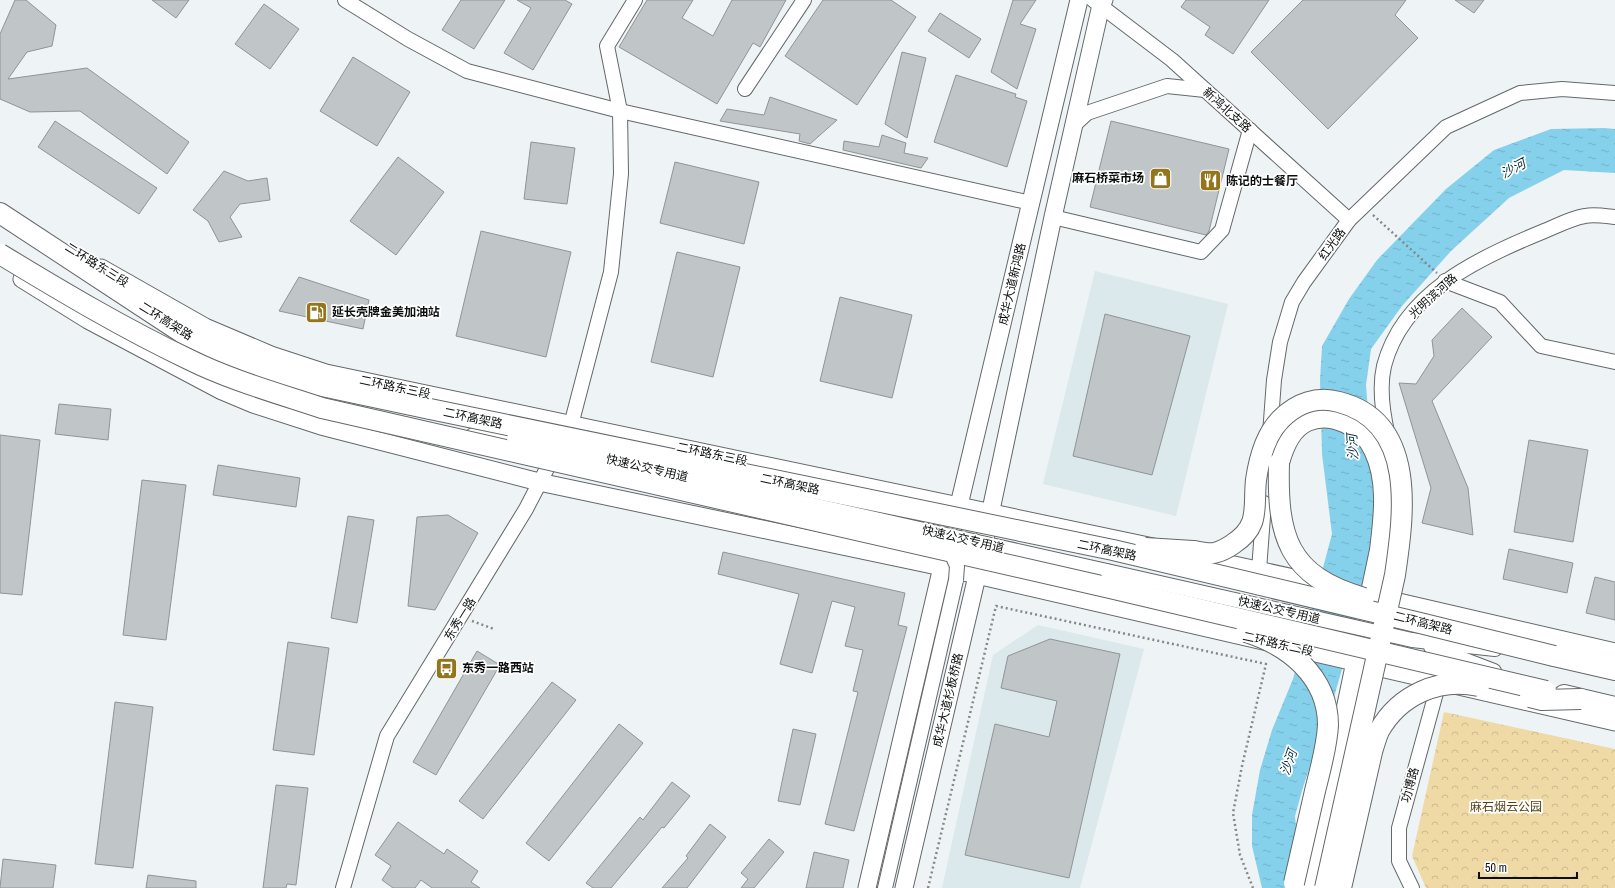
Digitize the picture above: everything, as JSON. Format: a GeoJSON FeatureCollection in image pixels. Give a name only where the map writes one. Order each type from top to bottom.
{"type":"FeatureCollection","features":[{"type":"Feature","properties":{"kind":"highway","name":"二环高架路"},"geometry":{"type":"LineString","coordinates":[[0,214],[184,334],[221,352],[268,370],[318,385],[1113,550],[1416,631],[1554,656],[1615,670]]}},
{"type":"Feature","properties":{"kind":"highway","name":"二环高架路"},"geometry":{"type":"LineString","coordinates":[[0,254],[57,289],[188,360],[267,390],[322,408],[1110,588],[1615,707]]}},
{"type":"Feature","properties":{"kind":"highway"},"geometry":{"type":"LineString","coordinates":[[1113,550],[1140,547],[1215,553],[1233,544],[1246,534],[1255,519],[1256,481],[1261,456],[1267,442],[1280,420],[1293,407],[1313,400],[1332,400],[1353,406],[1372,417],[1389,438],[1395,455],[1399,475],[1402,501],[1402,532],[1395,575],[1325,888]]}},
{"type":"Feature","properties":{"kind":"highway"},"geometry":{"type":"LineString","coordinates":[[1309,888],[1313,872],[1333,772],[1345,719],[1349,696],[1361,642],[1362,634],[1369,604],[1370,596],[1380,550],[1384,504],[1381,467],[1374,448],[1361,432],[1344,422],[1327,418],[1307,421],[1293,432],[1283,449],[1279,463],[1279,500],[1288,544],[1299,562],[1313,576],[1345,593],[1368,599],[1376,602],[1416,631]]}},
{"type":"Feature","properties":{"kind":"highway"},"geometry":{"type":"LineString","coordinates":[[1179,605],[1231,627],[1264,637],[1280,645],[1297,658],[1310,674],[1322,694],[1327,708],[1326,741],[1293,888]]}},
{"type":"Feature","properties":{"kind":"highway"},"geometry":{"type":"LineString","coordinates":[[1341,888],[1374,746],[1379,732],[1402,702],[1419,692],[1450,683],[1472,685],[1542,700],[1581,699]]}},
{"type":"Feature","properties":{"kind":"main road","name":"成华大道新鸿路"},"geometry":{"type":"LineString","coordinates":[[942,567],[959,505],[1079,0]]}},
{"type":"Feature","properties":{"kind":"main road","name":"成华大道新鸿路"},"geometry":{"type":"LineString","coordinates":[[989,512],[1100,2]]}},
{"type":"Feature","properties":{"kind":"main road","name":"二环路东三段"},"geometry":{"type":"LineString","coordinates":[[0,202],[116,278],[205,327],[246,345],[326,372],[571,425],[989,512]]}},
{"type":"Feature","properties":{"kind":"main road"},"geometry":{"type":"LineString","coordinates":[[0,265],[88,320],[196,378],[241,399],[321,426],[539,482],[942,567],[867,888]]}},
{"type":"Feature","properties":{"kind":"main road"},"geometry":{"type":"LineString","coordinates":[[989,512],[1303,579],[1615,652]]}},
{"type":"Feature","properties":{"kind":"main road","name":"成华大道杉板桥路"},"geometry":{"type":"LineString","coordinates":[[904,888],[977,576],[989,512]]}},
{"type":"Feature","properties":{"kind":"main road","name":"二环路东二段"},"geometry":{"type":"LineString","coordinates":[[942,567],[1615,722]]}},
{"type":"Feature","properties":{"kind":"street"},"geometry":{"type":"LineString","coordinates":[[345,0],[408,39],[467,71],[620,111],[1031,203]]}},
{"type":"Feature","properties":{"kind":"street","name":"东秀一路"},"geometry":{"type":"LineString","coordinates":[[343,888],[387,736],[461,618],[526,509],[539,482],[571,425],[611,272],[621,174],[620,111],[608,46],[636,0]]}},
{"type":"Feature","properties":{"kind":"street"},"geometry":{"type":"LineString","coordinates":[[745,89],[804,0]]}},
{"type":"Feature","properties":{"kind":"street","name":"新鸿北支路"},"geometry":{"type":"LineString","coordinates":[[1100,2],[1172,60],[1349,220]]}},
{"type":"Feature","properties":{"kind":"street"},"geometry":{"type":"LineString","coordinates":[[1074,125],[1087,113],[1167,86],[1205,90]]}},
{"type":"Feature","properties":{"kind":"street","name":"红光路"},"geometry":{"type":"LineString","coordinates":[[1259,570],[1274,380],[1280,342],[1292,302],[1304,282],[1349,220],[1446,127],[1520,93],[1562,89],[1615,93]]}},
{"type":"Feature","properties":{"kind":"street"},"geometry":{"type":"LineString","coordinates":[[1053,217],[1201,252],[1222,230],[1250,130]]}},
{"type":"Feature","properties":{"kind":"street","name":"光明滨河路"},"geometry":{"type":"LineString","coordinates":[[1383,598],[1398,531],[1398,503],[1392,456],[1382,409],[1384,367],[1394,341],[1410,315],[1445,282],[1482,258],[1584,216],[1615,217]]}},
{"type":"Feature","properties":{"kind":"street"},"geometry":{"type":"LineString","coordinates":[[1445,282],[1500,302],[1541,346],[1615,362]]}},
{"type":"Feature","properties":{"kind":"street"},"geometry":{"type":"LineString","coordinates":[[430,409],[514,438]]}},
{"type":"Feature","properties":{"kind":"street"},"geometry":{"type":"LineString","coordinates":[[425,431],[514,438]]}},
{"type":"Feature","properties":{"kind":"street","name":"快速公交专用道"},"geometry":{"type":"LineString","coordinates":[[514,438],[991,545],[1416,631],[1546,691]]}},
{"type":"Feature","properties":{"kind":"street"},"geometry":{"type":"LineString","coordinates":[[886,888],[956,580],[956,566],[949,548],[932,532]]}},
{"type":"Feature","properties":{"kind":"street"},"geometry":{"type":"LineString","coordinates":[[956,580],[968,558],[977,551],[991,545]]}},
{"type":"Feature","properties":{"kind":"street","name":"功博路"},"geometry":{"type":"LineString","coordinates":[[1412,888],[1399,861],[1399,828],[1438,682]]}},
{"type":"Feature","properties":{"kind":"path"},"geometry":{"type":"LineString","coordinates":[[1364,206],[1445,282]]}},
{"type":"Feature","properties":{"kind":"path"},"geometry":{"type":"LineString","coordinates":[[928,888],[996,606],[1266,664],[1242,766],[1233,813],[1240,855],[1254,888]]}},
{"type":"Feature","properties":{"kind":"path"},"geometry":{"type":"LineString","coordinates":[[461,618],[494,629]]}},
{"type":"Feature","properties":{"kind":"shaded area"},"geometry":{"type":"Polygon","coordinates":[[[1095,271],[1228,304],[1176,516],[1043,484],[1095,271]]]}},
{"type":"Feature","properties":{"kind":"shaded area"},"geometry":{"type":"Polygon","coordinates":[[[1038,625],[1144,649],[1080,888],[942,888],[993,655],[1038,625]]]}},
{"type":"Feature","properties":{"kind":"green space","name":"麻石烟云公园"},"geometry":{"type":"Polygon","coordinates":[[[1444,712],[1615,749],[1615,888],[1426,888],[1412,856],[1444,712]]]}},
{"type":"Feature","properties":{"kind":"water","name":"沙河"},"geometry":{"type":"Polygon","coordinates":[[[1551,129],[1615,129],[1615,173],[1564,170],[1509,198],[1451,251],[1402,306],[1371,349],[1366,385],[1377,522],[1352,634],[1334,697],[1303,787],[1295,816],[1297,836],[1316,888],[1262,888],[1252,846],[1252,815],[1260,770],[1272,730],[1293,679],[1332,534],[1322,454],[1320,380],[1322,346],[1349,299],[1377,260],[1446,189],[1494,150],[1551,129]]]}},
{"type":"Feature","properties":{"kind":"building"},"geometry":{"type":"Polygon","coordinates":[[[15,0],[26,0],[56,25],[52,46],[27,52],[8,79],[87,68],[189,142],[167,174],[80,111],[30,112],[0,99],[0,34],[15,0]]]}},
{"type":"Feature","properties":{"kind":"building"},"geometry":{"type":"Polygon","coordinates":[[[152,0],[189,0],[176,18],[152,0]]]}},
{"type":"Feature","properties":{"kind":"building"},"geometry":{"type":"Polygon","coordinates":[[[461,0],[505,0],[474,49],[442,30],[461,0]]]}},
{"type":"Feature","properties":{"kind":"building"},"geometry":{"type":"Polygon","coordinates":[[[517,0],[565,0],[572,4],[533,70],[504,53],[531,8],[517,0]]]}},
{"type":"Feature","properties":{"kind":"building"},"geometry":{"type":"Polygon","coordinates":[[[647,0],[693,0],[682,18],[713,36],[732,0],[786,0],[760,47],[753,43],[717,104],[619,47],[647,0]]]}},
{"type":"Feature","properties":{"kind":"building"},"geometry":{"type":"Polygon","coordinates":[[[823,0],[891,0],[916,17],[857,105],[785,56],[823,0]]]}},
{"type":"Feature","properties":{"kind":"building"},"geometry":{"type":"Polygon","coordinates":[[[1013,0],[1036,0],[1020,24],[1036,29],[1017,89],[991,72],[1013,0]]]}},
{"type":"Feature","properties":{"kind":"building"},"geometry":{"type":"Polygon","coordinates":[[[1186,0],[1269,0],[1233,54],[1205,35],[1210,27],[1181,7],[1186,0]]]}},
{"type":"Feature","properties":{"kind":"building"},"geometry":{"type":"Polygon","coordinates":[[[1303,0],[1406,0],[1395,15],[1418,38],[1328,129],[1251,52],[1303,0]]]}},
{"type":"Feature","properties":{"kind":"building"},"geometry":{"type":"Polygon","coordinates":[[[1455,0],[1484,0],[1474,13],[1455,0]]]}},
{"type":"Feature","properties":{"kind":"building"},"geometry":{"type":"Polygon","coordinates":[[[264,4],[299,29],[270,69],[235,44],[264,4]]]}},
{"type":"Feature","properties":{"kind":"building"},"geometry":{"type":"Polygon","coordinates":[[[940,13],[981,39],[969,58],[928,31],[940,13]]]}},
{"type":"Feature","properties":{"kind":"building"},"geometry":{"type":"Polygon","coordinates":[[[902,52],[926,58],[907,138],[885,124],[902,52]]]}},
{"type":"Feature","properties":{"kind":"building"},"geometry":{"type":"Polygon","coordinates":[[[353,57],[410,92],[377,146],[320,111],[353,57]]]}},
{"type":"Feature","properties":{"kind":"building"},"geometry":{"type":"Polygon","coordinates":[[[956,75],[1016,94],[1015,97],[1027,101],[1007,167],[934,142],[956,75]]]}},
{"type":"Feature","properties":{"kind":"building"},"geometry":{"type":"Polygon","coordinates":[[[770,97],[837,120],[810,144],[799,141],[800,134],[720,121],[727,109],[764,115],[770,97]]]}},
{"type":"Feature","properties":{"kind":"building"},"geometry":{"type":"Polygon","coordinates":[[[55,121],[157,188],[139,214],[38,147],[55,121]]]}},
{"type":"Feature","properties":{"kind":"building","name":"麻石桥菜市场"},"geometry":{"type":"Polygon","coordinates":[[[1111,121],[1229,149],[1209,231],[1206,235],[1090,207],[1111,121]]]}},
{"type":"Feature","properties":{"kind":"building"},"geometry":{"type":"Polygon","coordinates":[[[882,135],[906,143],[904,153],[928,158],[921,168],[843,150],[844,141],[879,147],[882,135]]]}},
{"type":"Feature","properties":{"kind":"building"},"geometry":{"type":"Polygon","coordinates":[[[531,142],[575,148],[567,204],[524,199],[531,142]]]}},
{"type":"Feature","properties":{"kind":"building"},"geometry":{"type":"Polygon","coordinates":[[[398,157],[444,192],[396,255],[350,221],[398,157]]]}},
{"type":"Feature","properties":{"kind":"building"},"geometry":{"type":"Polygon","coordinates":[[[675,162],[759,182],[744,244],[660,223],[675,162]]]}},
{"type":"Feature","properties":{"kind":"building"},"geometry":{"type":"Polygon","coordinates":[[[224,171],[248,181],[267,178],[270,200],[240,204],[230,217],[242,237],[219,242],[208,221],[193,210],[224,171]]]}},
{"type":"Feature","properties":{"kind":"building"},"geometry":{"type":"Polygon","coordinates":[[[481,231],[571,252],[546,357],[456,336],[481,231]]]}},
{"type":"Feature","properties":{"kind":"building"},"geometry":{"type":"Polygon","coordinates":[[[677,252],[740,267],[713,377],[651,362],[677,252]]]}},
{"type":"Feature","properties":{"kind":"building"},"geometry":{"type":"Polygon","coordinates":[[[299,277],[369,300],[363,329],[279,311],[299,277]]]}},
{"type":"Feature","properties":{"kind":"building"},"geometry":{"type":"Polygon","coordinates":[[[840,297],[912,315],[892,398],[820,381],[840,297]]]}},
{"type":"Feature","properties":{"kind":"building"},"geometry":{"type":"Polygon","coordinates":[[[1462,308],[1492,337],[1432,401],[1468,488],[1473,535],[1422,523],[1431,488],[1399,383],[1416,384],[1434,356],[1432,340],[1462,308]]]}},
{"type":"Feature","properties":{"kind":"building"},"geometry":{"type":"Polygon","coordinates":[[[1105,314],[1190,336],[1152,475],[1073,456],[1105,314]]]}},
{"type":"Feature","properties":{"kind":"building"},"geometry":{"type":"Polygon","coordinates":[[[59,404],[111,409],[108,440],[55,434],[59,404]]]}},
{"type":"Feature","properties":{"kind":"building"},"geometry":{"type":"Polygon","coordinates":[[[0,435],[40,440],[22,595],[0,593],[0,435]]]}},
{"type":"Feature","properties":{"kind":"building"},"geometry":{"type":"Polygon","coordinates":[[[1529,440],[1588,450],[1573,542],[1514,532],[1529,440]]]}},
{"type":"Feature","properties":{"kind":"building"},"geometry":{"type":"Polygon","coordinates":[[[218,465],[300,478],[296,507],[213,495],[218,465]]]}},
{"type":"Feature","properties":{"kind":"building"},"geometry":{"type":"Polygon","coordinates":[[[142,480],[186,485],[166,640],[123,635],[142,480]]]}},
{"type":"Feature","properties":{"kind":"building"},"geometry":{"type":"Polygon","coordinates":[[[448,515],[478,533],[435,610],[408,606],[417,517],[448,515]]]}},
{"type":"Feature","properties":{"kind":"building"},"geometry":{"type":"Polygon","coordinates":[[[348,516],[374,520],[357,623],[331,618],[348,516]]]}},
{"type":"Feature","properties":{"kind":"building"},"geometry":{"type":"Polygon","coordinates":[[[1509,549],[1573,563],[1567,593],[1503,579],[1509,549]]]}},
{"type":"Feature","properties":{"kind":"building"},"geometry":{"type":"Polygon","coordinates":[[[723,552],[905,593],[898,625],[907,627],[854,831],[825,824],[858,692],[853,691],[863,650],[845,646],[855,607],[832,601],[812,673],[780,664],[799,594],[718,574],[723,552]]]}},
{"type":"Feature","properties":{"kind":"building"},"geometry":{"type":"Polygon","coordinates":[[[1595,577],[1615,582],[1615,620],[1586,613],[1595,577]]]}},
{"type":"Feature","properties":{"kind":"building"},"geometry":{"type":"Polygon","coordinates":[[[1050,639],[1120,654],[1069,878],[965,855],[995,724],[1049,737],[1057,701],[1001,688],[1008,656],[1050,639]]]}},
{"type":"Feature","properties":{"kind":"building"},"geometry":{"type":"Polygon","coordinates":[[[288,642],[329,648],[314,755],[273,750],[288,642]]]}},
{"type":"Feature","properties":{"kind":"building"},"geometry":{"type":"Polygon","coordinates":[[[477,651],[500,665],[436,775],[413,762],[477,651]]]}},
{"type":"Feature","properties":{"kind":"building"},"geometry":{"type":"Polygon","coordinates":[[[552,682],[576,700],[483,819],[459,801],[552,682]]]}},
{"type":"Feature","properties":{"kind":"building"},"geometry":{"type":"Polygon","coordinates":[[[115,702],[153,707],[133,868],[95,864],[115,702]]]}},
{"type":"Feature","properties":{"kind":"building"},"geometry":{"type":"Polygon","coordinates":[[[619,724],[643,743],[549,861],[526,843],[619,724]]]}},
{"type":"Feature","properties":{"kind":"building"},"geometry":{"type":"Polygon","coordinates":[[[793,729],[816,734],[800,805],[778,801],[793,729]]]}},
{"type":"Feature","properties":{"kind":"building"},"geometry":{"type":"Polygon","coordinates":[[[672,782],[690,796],[664,828],[662,827],[611,888],[593,888],[586,883],[640,817],[643,820],[672,782]]]}},
{"type":"Feature","properties":{"kind":"building"},"geometry":{"type":"Polygon","coordinates":[[[276,785],[308,788],[296,885],[287,884],[286,888],[263,888],[276,785]]]}},
{"type":"Feature","properties":{"kind":"building"},"geometry":{"type":"Polygon","coordinates":[[[398,822],[444,854],[447,849],[478,871],[471,882],[480,888],[432,888],[421,880],[415,888],[393,888],[382,880],[391,866],[375,855],[398,822]]]}},
{"type":"Feature","properties":{"kind":"building"},"geometry":{"type":"Polygon","coordinates":[[[710,824],[726,837],[687,888],[662,888],[688,858],[686,856],[710,824]]]}},
{"type":"Feature","properties":{"kind":"building"},"geometry":{"type":"Polygon","coordinates":[[[769,839],[784,852],[754,888],[741,888],[748,879],[741,873],[769,839]]]}},
{"type":"Feature","properties":{"kind":"building"},"geometry":{"type":"Polygon","coordinates":[[[814,852],[849,860],[843,888],[806,888],[814,852]]]}},
{"type":"Feature","properties":{"kind":"building"},"geometry":{"type":"Polygon","coordinates":[[[3,859],[56,865],[53,888],[0,888],[3,859]]]}},
{"type":"Feature","properties":{"kind":"building"},"geometry":{"type":"Polygon","coordinates":[[[148,875],[196,881],[196,888],[146,888],[148,875]]]}},
{"type":"Feature","properties":{"kind":"place","name":"麻石桥菜市场"},"geometry":{"type":"Point","coordinates":[1160,178]}},
{"type":"Feature","properties":{"kind":"place","name":"陈记的士餐厅"},"geometry":{"type":"Point","coordinates":[1211,181]}},
{"type":"Feature","properties":{"kind":"place","name":"延长壳牌金美加油站"},"geometry":{"type":"Point","coordinates":[316,312]}},
{"type":"Feature","properties":{"kind":"place","name":"东秀一路西站"},"geometry":{"type":"Point","coordinates":[446,668]}}]}
